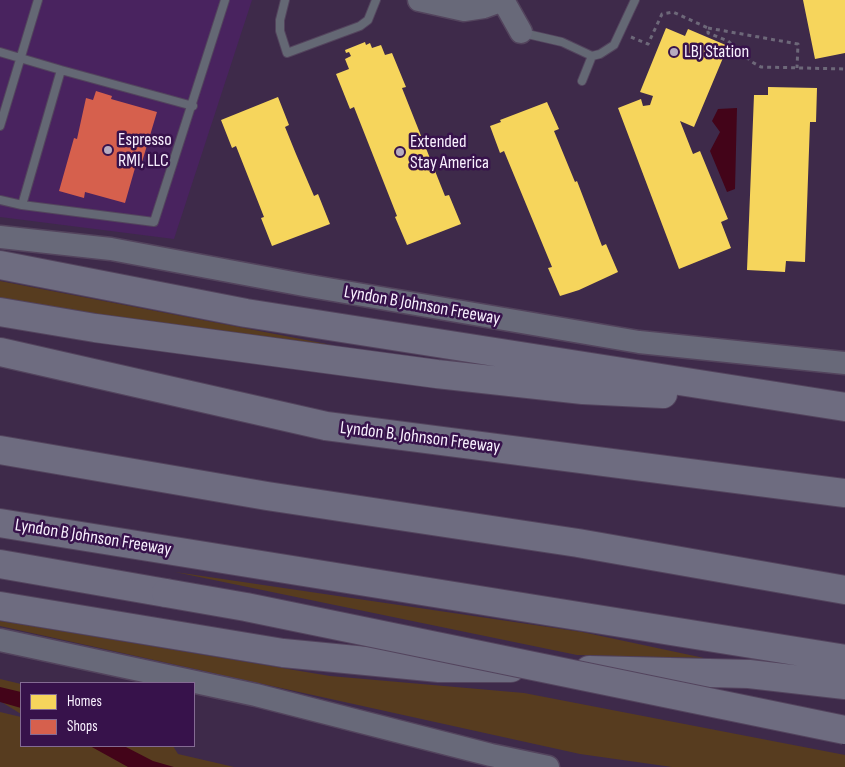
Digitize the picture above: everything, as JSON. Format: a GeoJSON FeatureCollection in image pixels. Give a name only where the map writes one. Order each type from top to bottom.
{"type":"FeatureCollection","features":[{"type":"Feature","properties":{"kind":"highway"},"geometry":{"type":"LineString","coordinates":[[0,265],[246,313],[845,406]]}},
{"type":"Feature","properties":{"kind":"highway"},"geometry":{"type":"LineString","coordinates":[[0,312],[95,328],[437,374],[583,390],[845,406]]}},
{"type":"Feature","properties":{"kind":"highway","name":"Lyndon B. Johnson Freeway"},"geometry":{"type":"LineString","coordinates":[[0,352],[326,426],[845,494]]}},
{"type":"Feature","properties":{"kind":"highway"},"geometry":{"type":"LineString","coordinates":[[0,450],[267,496],[578,543],[845,590]]}},
{"type":"Feature","properties":{"kind":"highway","name":"Lyndon B Johnson Freeway"},"geometry":{"type":"LineString","coordinates":[[0,524],[845,660]]}},
{"type":"Feature","properties":{"kind":"highway"},"geometry":{"type":"LineString","coordinates":[[0,564],[246,607],[845,730]]}},
{"type":"Feature","properties":{"kind":"highway"},"geometry":{"type":"LineString","coordinates":[[0,606],[293,654],[439,668],[749,674],[845,686]]}},
{"type":"Feature","properties":{"kind":"main road"},"geometry":{"type":"LineString","coordinates":[[419,0],[464,10],[484,7],[503,0],[521,32]]}},
{"type":"Feature","properties":{"kind":"main road","name":"Lyndon B Johnson Freeway"},"geometry":{"type":"LineString","coordinates":[[0,237],[110,249],[304,285],[639,342],[845,363]]}},
{"type":"Feature","properties":{"kind":"main road"},"geometry":{"type":"LineString","coordinates":[[0,640],[256,695],[491,755],[548,767]]}},
{"type":"Feature","properties":{"kind":"lane"},"geometry":{"type":"LineString","coordinates":[[0,126],[38,0]]}},
{"type":"Feature","properties":{"kind":"lane"},"geometry":{"type":"LineString","coordinates":[[0,200],[22,205],[154,222],[226,0]]}},
{"type":"Feature","properties":{"kind":"lane"},"geometry":{"type":"LineString","coordinates":[[285,0],[280,20],[280,31],[287,53],[360,26],[368,20],[376,0]]}},
{"type":"Feature","properties":{"kind":"lane"},"geometry":{"type":"LineString","coordinates":[[521,32],[562,42],[592,56],[608,50],[614,45],[635,0]]}},
{"type":"Feature","properties":{"kind":"lane"},"geometry":{"type":"LineString","coordinates":[[0,52],[193,106]]}},
{"type":"Feature","properties":{"kind":"lane"},"geometry":{"type":"LineString","coordinates":[[582,81],[592,56]]}},
{"type":"Feature","properties":{"kind":"lane"},"geometry":{"type":"LineString","coordinates":[[22,205],[60,70]]}},
{"type":"Feature","properties":{"kind":"path"},"geometry":{"type":"LineString","coordinates":[[620,33],[648,44],[662,14],[673,12],[708,28],[798,44],[797,68]]}},
{"type":"Feature","properties":{"kind":"path"},"geometry":{"type":"LineString","coordinates":[[708,28],[708,33],[728,41],[752,62],[761,67],[845,69]]}},
{"type":"Feature","properties":{"kind":"shaded area"},"geometry":{"type":"Polygon","coordinates":[[[0,0],[252,0],[174,239],[0,217],[0,0]]]}},
{"type":"Feature","properties":{"kind":"shaded area"},"geometry":{"type":"Polygon","coordinates":[[[737,108],[735,189],[727,192],[710,151],[720,132],[712,121],[718,109],[737,108]]]}},
{"type":"Feature","properties":{"kind":"shaded area"},"geometry":{"type":"Polygon","coordinates":[[[0,281],[140,308],[332,345],[0,325],[0,281]]]}},
{"type":"Feature","properties":{"kind":"shaded area"},"geometry":{"type":"Polygon","coordinates":[[[175,572],[582,632],[704,658],[577,655],[175,572]]]}},
{"type":"Feature","properties":{"kind":"shaded area"},"geometry":{"type":"Polygon","coordinates":[[[0,621],[330,676],[524,693],[845,755],[845,767],[672,767],[580,754],[0,626],[0,621]]]}},
{"type":"Feature","properties":{"kind":"shaded area"},"geometry":{"type":"Polygon","coordinates":[[[0,679],[20,684],[20,713],[0,701],[0,679]]]}},
{"type":"Feature","properties":{"kind":"shaded area"},"geometry":{"type":"Polygon","coordinates":[[[0,687],[20,692],[20,708],[0,702],[0,687]]]}},
{"type":"Feature","properties":{"kind":"shaded area"},"geometry":{"type":"Polygon","coordinates":[[[0,712],[20,717],[20,747],[174,747],[178,754],[234,767],[0,767],[0,712]]]}},
{"type":"Feature","properties":{"kind":"shaded area"},"geometry":{"type":"Polygon","coordinates":[[[92,747],[126,747],[153,761],[174,767],[128,767],[92,747]]]}},
{"type":"Feature","properties":{"kind":"building: Homes"},"geometry":{"type":"Polygon","coordinates":[[[803,0],[845,0],[845,53],[815,59],[803,0]]]}},
{"type":"Feature","properties":{"kind":"building: Homes"},"geometry":{"type":"Polygon","coordinates":[[[666,28],[685,36],[688,29],[728,46],[694,127],[680,121],[693,154],[700,151],[728,219],[721,222],[731,248],[679,269],[618,108],[641,99],[643,106],[650,105],[653,96],[640,92],[666,28]]]}},
{"type":"Feature","properties":{"kind":"building: Homes","name":"Extended Stay America"},"geometry":{"type":"Polygon","coordinates":[[[365,42],[366,45],[370,43],[372,48],[381,45],[385,55],[392,53],[406,87],[402,88],[445,196],[449,195],[461,224],[407,245],[354,107],[350,109],[336,74],[349,69],[345,59],[351,56],[345,50],[365,42]]]}},
{"type":"Feature","properties":{"kind":"building: Homes"},"geometry":{"type":"Polygon","coordinates":[[[768,87],[817,88],[816,122],[810,122],[805,262],[786,261],[785,272],[747,270],[754,95],[768,95],[768,87]]]}},
{"type":"Feature","properties":{"kind":"building: Homes"},"geometry":{"type":"Polygon","coordinates":[[[278,97],[289,125],[285,127],[296,154],[314,196],[318,194],[330,224],[272,246],[261,218],[264,217],[236,146],[232,148],[221,120],[278,97]]]}},
{"type":"Feature","properties":{"kind":"building: Homes"},"geometry":{"type":"Polygon","coordinates":[[[547,102],[559,129],[554,131],[575,182],[577,181],[602,246],[606,244],[618,272],[579,290],[560,296],[548,268],[552,267],[504,151],[500,153],[490,126],[501,122],[500,120],[547,102]]]}},
{"type":"Feature","properties":{"kind":"building: Shops","name":"Espresso RMI, LLC"},"geometry":{"type":"Polygon","coordinates":[[[96,91],[112,96],[111,99],[157,112],[142,162],[137,161],[125,203],[85,192],[84,198],[59,191],[74,138],[77,139],[86,98],[93,100],[96,91]]]}},
{"type":"Feature","properties":{"kind":"place","name":"LBJ Station"},"geometry":{"type":"Point","coordinates":[674,52]}},
{"type":"Feature","properties":{"kind":"place","name":"Espresso RMI, LLC"},"geometry":{"type":"Point","coordinates":[108,150]}},
{"type":"Feature","properties":{"kind":"place","name":"Extended Stay America"},"geometry":{"type":"Point","coordinates":[400,152]}}]}
